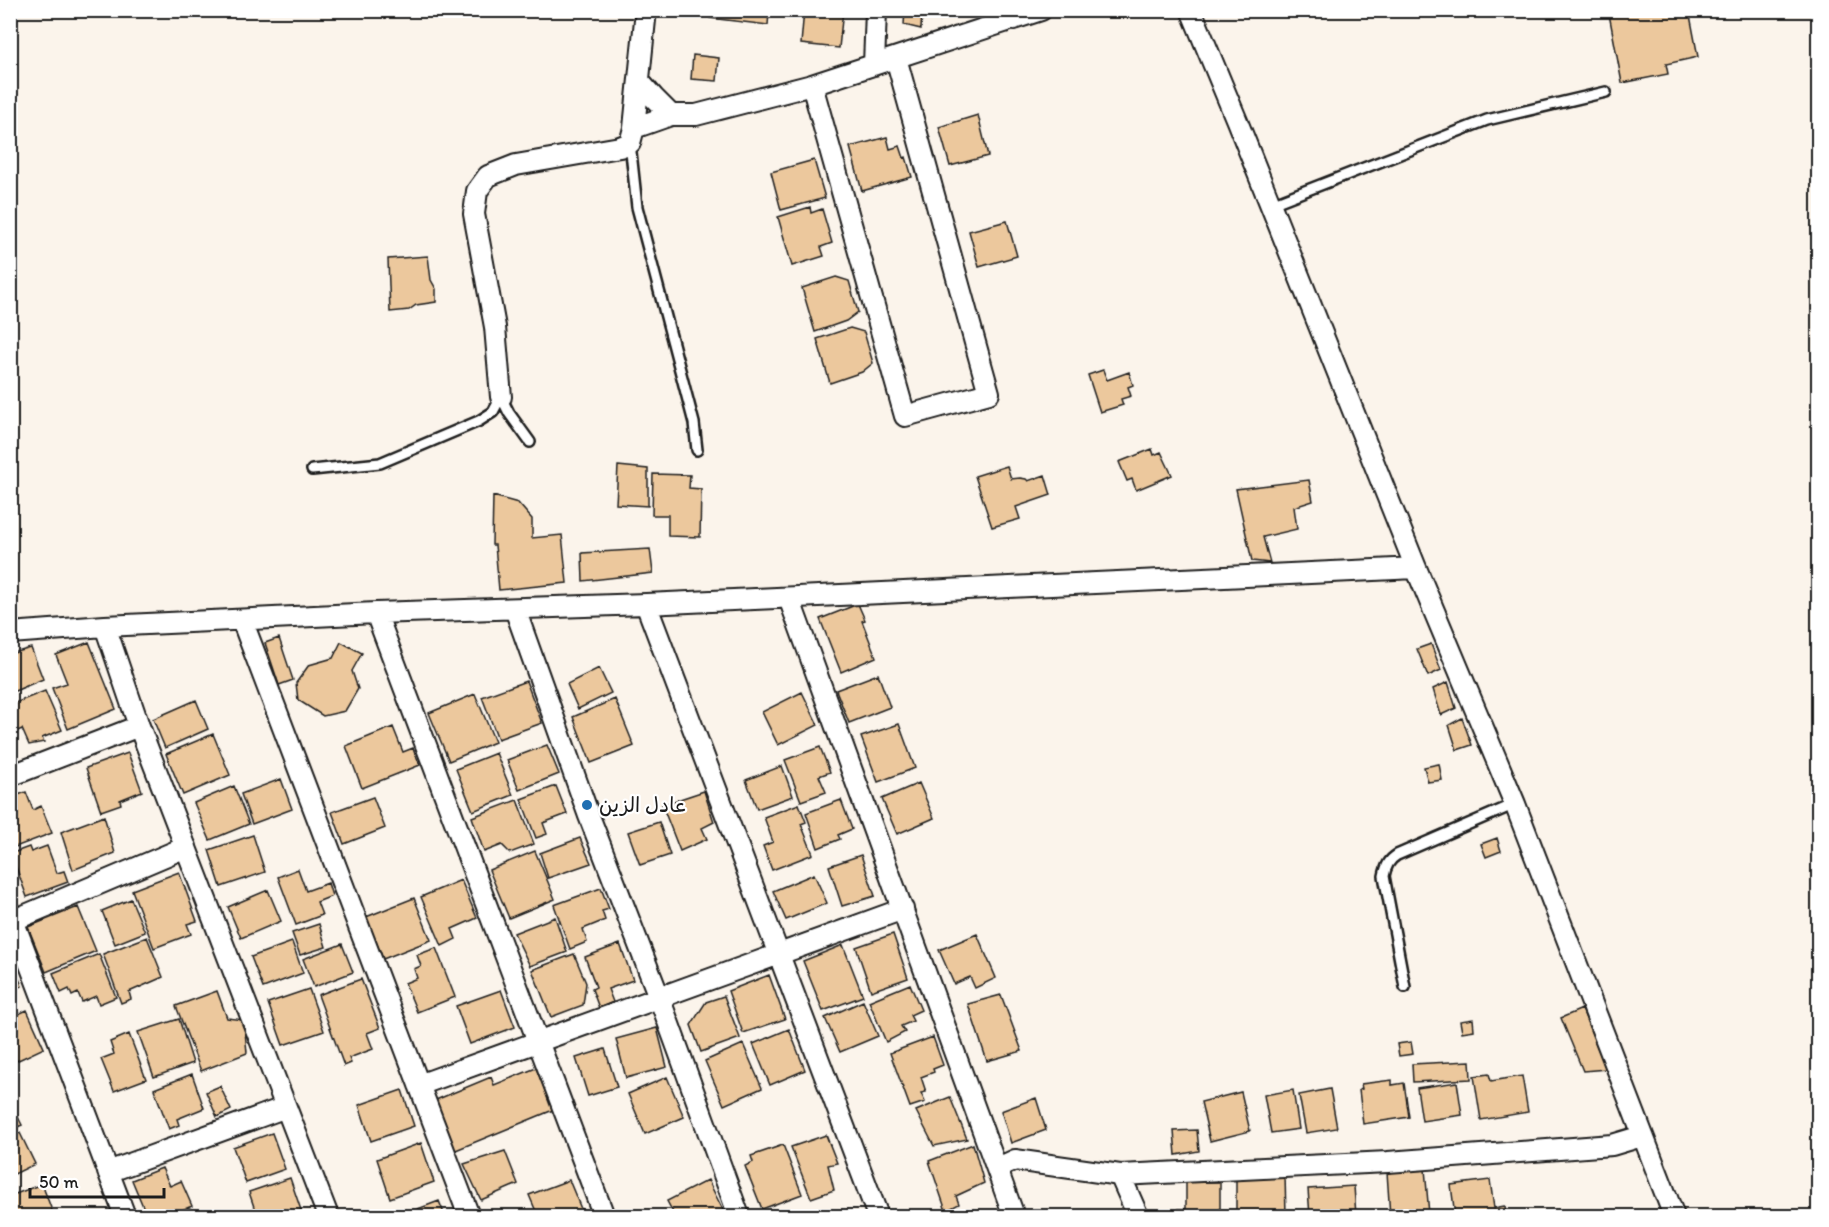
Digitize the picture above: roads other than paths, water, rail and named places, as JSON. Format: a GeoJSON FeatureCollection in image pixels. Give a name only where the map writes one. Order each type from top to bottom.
{"type":"FeatureCollection","features":[{"type":"Feature","properties":{"kind":"street"},"geometry":{"type":"LineString","coordinates":[[632,135],[646,10]]}},
{"type":"Feature","properties":{"kind":"street"},"geometry":{"type":"LineString","coordinates":[[874,65],[876,10]]}},
{"type":"Feature","properties":{"kind":"street"},"geometry":{"type":"LineString","coordinates":[[501,397],[495,327],[474,214],[477,191],[488,176],[516,165],[620,147],[632,135],[671,115],[696,116],[812,85],[1041,10]]}},
{"type":"Feature","properties":{"kind":"street"},"geometry":{"type":"LineString","coordinates":[[1191,10],[1416,568],[1515,804],[1674,1216]]}},
{"type":"Feature","properties":{"kind":"street"},"geometry":{"type":"LineString","coordinates":[[812,85],[905,416],[989,393],[896,58]]}},
{"type":"Feature","properties":{"kind":"street"},"geometry":{"type":"LineString","coordinates":[[639,81],[671,115]]}},
{"type":"Feature","properties":{"kind":"street"},"geometry":{"type":"LineString","coordinates":[[10,633],[105,626],[376,613],[789,598],[1416,568]]}},
{"type":"Feature","properties":{"kind":"street"},"geometry":{"type":"LineString","coordinates":[[789,598],[998,1168],[1010,1215]]}},
{"type":"Feature","properties":{"kind":"street"},"geometry":{"type":"LineString","coordinates":[[646,604],[878,1216]]}},
{"type":"Feature","properties":{"kind":"street"},"geometry":{"type":"LineString","coordinates":[[515,609],[589,816],[659,997],[739,1216]]}},
{"type":"Feature","properties":{"kind":"street"},"geometry":{"type":"LineString","coordinates":[[376,613],[604,1216]]}},
{"type":"Feature","properties":{"kind":"street"},"geometry":{"type":"LineString","coordinates":[[242,620],[469,1216]]}},
{"type":"Feature","properties":{"kind":"street"},"geometry":{"type":"LineString","coordinates":[[105,626],[140,726],[328,1216]]}},
{"type":"Feature","properties":{"kind":"street"},"geometry":{"type":"LineString","coordinates":[[10,776],[140,726]]}},
{"type":"Feature","properties":{"kind":"street"},"geometry":{"type":"LineString","coordinates":[[125,1216],[12,916],[186,847]]}},
{"type":"Feature","properties":{"kind":"street"},"geometry":{"type":"LineString","coordinates":[[418,1085],[903,909]]}},
{"type":"Feature","properties":{"kind":"street"},"geometry":{"type":"LineString","coordinates":[[108,1172],[286,1107]]}},
{"type":"Feature","properties":{"kind":"street"},"geometry":{"type":"LineString","coordinates":[[998,1168],[1015,1160],[1120,1175],[1388,1162],[1612,1145],[1642,1136]]}},
{"type":"Feature","properties":{"kind":"street"},"geometry":{"type":"LineString","coordinates":[[1120,1175],[1138,1216]]}},
{"type":"Feature","properties":{"kind":"lane"},"geometry":{"type":"LineString","coordinates":[[1269,205],[1487,120],[1606,92]]}},
{"type":"Feature","properties":{"kind":"lane"},"geometry":{"type":"LineString","coordinates":[[632,135],[637,207],[694,423],[696,450]]}},
{"type":"Feature","properties":{"kind":"lane"},"geometry":{"type":"LineString","coordinates":[[501,397],[509,413],[530,442]]}},
{"type":"Feature","properties":{"kind":"lane"},"geometry":{"type":"LineString","coordinates":[[312,470],[380,463],[479,421],[493,412],[501,397]]}},
{"type":"Feature","properties":{"kind":"lane"},"geometry":{"type":"LineString","coordinates":[[1405,987],[1384,876],[1386,866],[1397,855],[1515,804]]}},
{"type":"Feature","properties":{"kind":"place","name":"عادل الزين"},"geometry":{"type":"Point","coordinates":[587,805]}}]}
